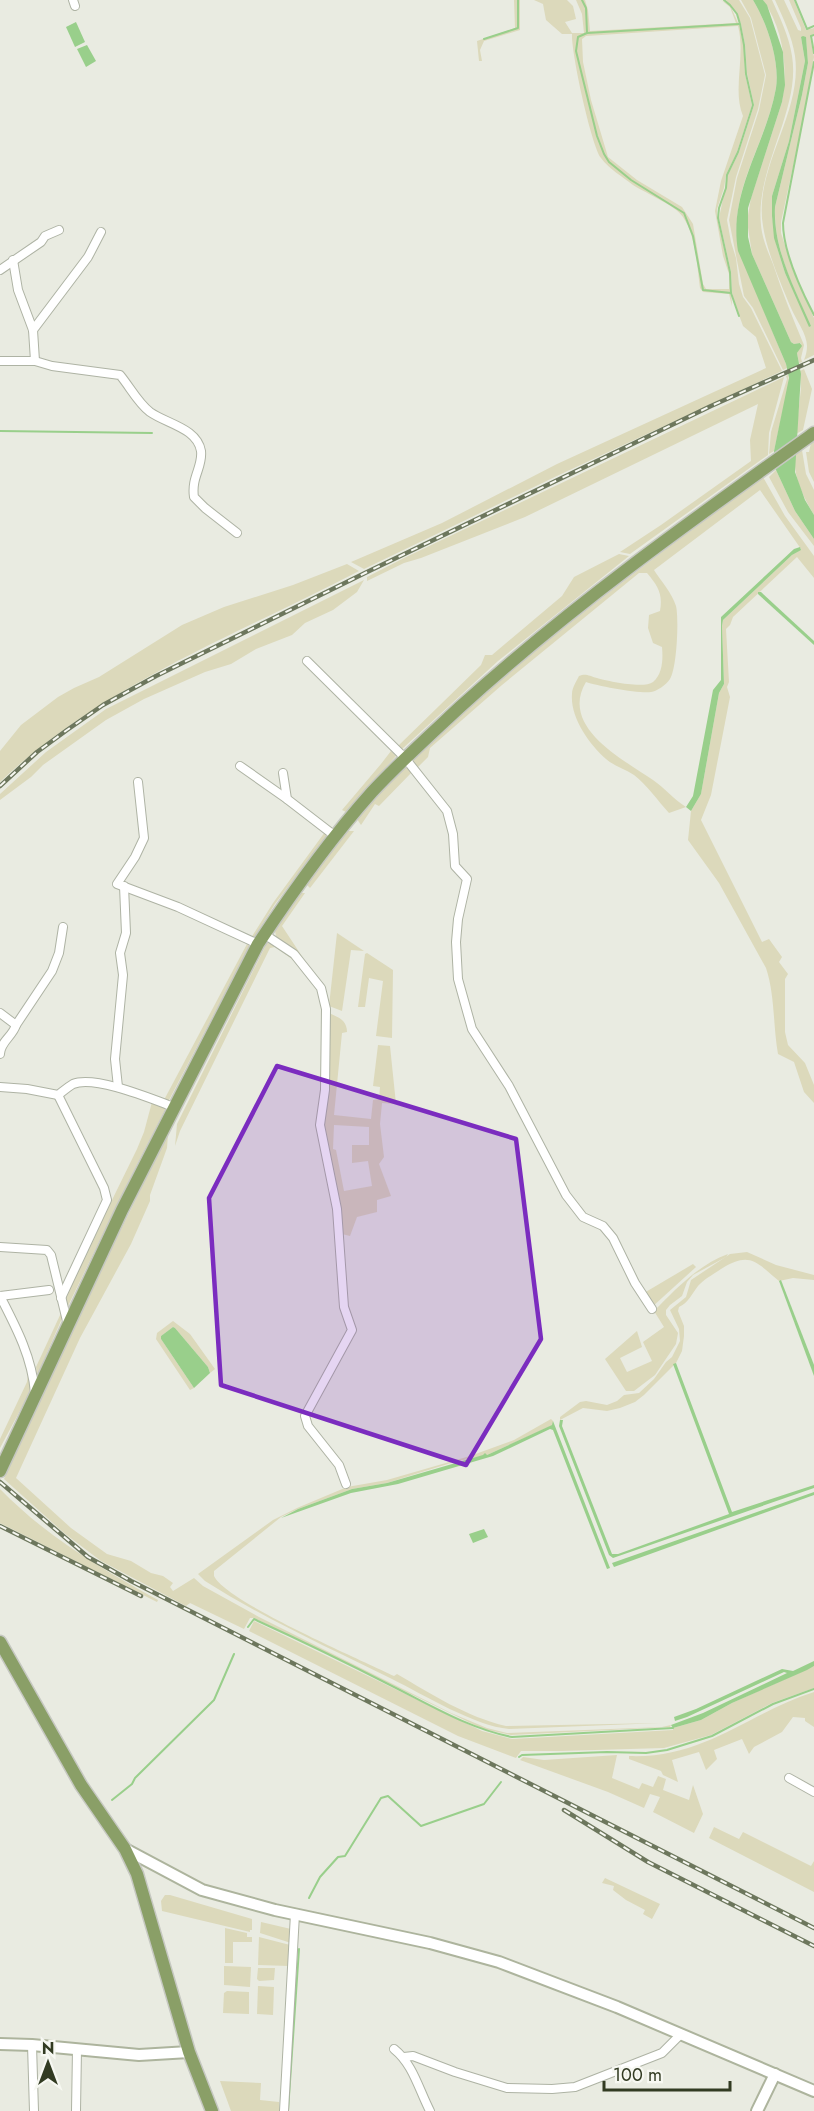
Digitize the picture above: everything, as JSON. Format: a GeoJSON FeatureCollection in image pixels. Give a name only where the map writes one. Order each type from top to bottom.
{"type":"FeatureCollection","features":[{"type":"Feature","properties":{"kind":"main road"},"geometry":{"type":"LineString","coordinates":[[1,1468],[174,1107],[261,939],[335,836],[405,758],[495,676],[576,608],[669,537],[814,433]]}},
{"type":"Feature","properties":{"kind":"main road"},"geometry":{"type":"LineString","coordinates":[[0,1642],[81,1785],[125,1849],[141,1885],[189,2052],[212,2111]]}},
{"type":"Feature","properties":{"kind":"main road"},"geometry":{"type":"LineString","coordinates":[[125,1849],[202,1890],[295,1914],[430,1943],[499,1962],[617,2007],[814,2091]]}},
{"type":"Feature","properties":{"kind":"main road"},"geometry":{"type":"LineString","coordinates":[[0,2044],[139,2055],[189,2052]]}},
{"type":"Feature","properties":{"kind":"main road"},"geometry":{"type":"LineString","coordinates":[[758,2111],[775,2074]]}},
{"type":"Feature","properties":{"kind":"street"},"geometry":{"type":"LineString","coordinates":[[0,270],[41,242],[45,236],[59,230]]}},
{"type":"Feature","properties":{"kind":"street"},"geometry":{"type":"LineString","coordinates":[[33,330],[88,257],[101,232]]}},
{"type":"Feature","properties":{"kind":"street"},"geometry":{"type":"LineString","coordinates":[[13,260],[18,290],[33,330],[34,361]]}},
{"type":"Feature","properties":{"kind":"street"},"geometry":{"type":"LineString","coordinates":[[0,361],[34,361],[52,366],[120,375],[150,411],[192,434],[198,441],[201,453],[194,479],[194,497],[237,533]]}},
{"type":"Feature","properties":{"kind":"street"},"geometry":{"type":"LineString","coordinates":[[307,661],[405,758],[447,811],[453,834],[455,866],[467,879],[458,919],[456,942],[458,979],[472,1029],[508,1086],[566,1195],[584,1217],[603,1226],[613,1238],[635,1283],[652,1310]]}},
{"type":"Feature","properties":{"kind":"street"},"geometry":{"type":"LineString","coordinates":[[240,766],[335,836]]}},
{"type":"Feature","properties":{"kind":"street"},"geometry":{"type":"LineString","coordinates":[[283,773],[287,799]]}},
{"type":"Feature","properties":{"kind":"street"},"geometry":{"type":"LineString","coordinates":[[138,782],[144,838],[135,857],[117,884],[261,939],[294,954],[321,988],[326,1009],[325,1090],[320,1125],[337,1209],[344,1307],[352,1330],[305,1416],[308,1426],[339,1465],[346,1484]]}},
{"type":"Feature","properties":{"kind":"street"},"geometry":{"type":"LineString","coordinates":[[118,1087],[115,1059],[123,975],[120,953],[126,933],[124,886]]}},
{"type":"Feature","properties":{"kind":"street"},"geometry":{"type":"LineString","coordinates":[[0,1054],[0,1048],[14,1031],[16,1024],[52,971],[59,953],[63,927]]}},
{"type":"Feature","properties":{"kind":"street"},"geometry":{"type":"LineString","coordinates":[[0,1013],[16,1024]]}},
{"type":"Feature","properties":{"kind":"street"},"geometry":{"type":"LineString","coordinates":[[0,1087],[58,1095],[74,1084],[90,1083],[118,1087],[174,1107]]}},
{"type":"Feature","properties":{"kind":"street"},"geometry":{"type":"LineString","coordinates":[[58,1095],[105,1188],[107,1200],[61,1298]]}},
{"type":"Feature","properties":{"kind":"street"},"geometry":{"type":"LineString","coordinates":[[0,1247],[47,1250],[51,1255],[68,1325]]}},
{"type":"Feature","properties":{"kind":"street"},"geometry":{"type":"LineString","coordinates":[[36,1394],[31,1365],[24,1344],[0,1296],[49,1290]]}},
{"type":"Feature","properties":{"kind":"street"},"geometry":{"type":"LineString","coordinates":[[789,1778],[814,1792]]}},
{"type":"Feature","properties":{"kind":"street"},"geometry":{"type":"LineString","coordinates":[[284,2111],[295,1914]]}},
{"type":"Feature","properties":{"kind":"street"},"geometry":{"type":"LineString","coordinates":[[404,2057],[413,2056],[507,2088],[552,2089],[575,2087],[662,2053],[681,2034]]}},
{"type":"Feature","properties":{"kind":"street"},"geometry":{"type":"LineString","coordinates":[[32,2045],[34,2111]]}},
{"type":"Feature","properties":{"kind":"street"},"geometry":{"type":"LineString","coordinates":[[76,2111],[77,2049]]}},
{"type":"Feature","properties":{"kind":"street"},"geometry":{"type":"LineString","coordinates":[[394,2049],[404,2057],[430,2111]]}},
{"type":"Feature","properties":{"kind":"highlighted area"},"geometry":{"type":"Polygon","coordinates":[[[277,1066],[516,1139],[541,1339],[466,1465],[221,1385],[209,1198],[277,1066]]]}},
{"type":"Feature","properties":{"kind":"shaded area"},"geometry":{"type":"Polygon","coordinates":[[[514,0],[520,0],[520,30],[484,41],[480,50],[482,61],[479,61],[477,41],[515,28],[514,0]]]}},
{"type":"Feature","properties":{"kind":"shaded area"},"geometry":{"type":"Polygon","coordinates":[[[534,0],[567,0],[573,6],[576,19],[565,22],[572,33],[584,33],[582,14],[576,0],[585,0],[590,31],[736,23],[730,7],[721,0],[730,5],[739,25],[744,46],[745,74],[752,105],[737,152],[726,175],[717,209],[730,273],[732,306],[729,294],[703,292],[700,288],[691,233],[683,217],[667,204],[633,185],[601,158],[582,98],[572,34],[562,34],[546,20],[543,4],[534,0]],[[738,26],[586,36],[582,39],[583,62],[591,100],[608,157],[637,180],[682,207],[693,224],[703,284],[706,289],[729,289],[729,274],[723,256],[715,211],[721,181],[743,116],[739,95],[740,37],[738,26]]]}},
{"type":"Feature","properties":{"kind":"shaded area"},"geometry":{"type":"Polygon","coordinates":[[[726,0],[739,0],[750,18],[765,75],[758,109],[736,177],[727,220],[743,297],[751,308],[782,371],[364,569],[351,562],[442,523],[557,464],[766,368],[756,337],[743,326],[735,304],[731,272],[719,218],[728,175],[739,152],[754,105],[747,73],[741,24],[737,14],[726,0]]]}},
{"type":"Feature","properties":{"kind":"shaded area"},"geometry":{"type":"Polygon","coordinates":[[[741,0],[753,0],[763,20],[774,54],[777,77],[771,109],[749,168],[738,208],[739,251],[786,364],[787,368],[783,370],[753,308],[744,296],[729,220],[737,178],[759,110],[766,75],[751,18],[741,0]]]}},
{"type":"Feature","properties":{"kind":"shaded area"},"geometry":{"type":"Polygon","coordinates":[[[753,0],[763,0],[767,5],[783,52],[785,85],[782,102],[748,208],[748,237],[752,254],[791,342],[800,343],[802,346],[797,353],[801,374],[795,472],[805,500],[814,515],[814,539],[795,511],[776,470],[774,451],[789,378],[786,364],[738,251],[736,229],[738,208],[771,109],[777,77],[771,42],[753,0]]]}},
{"type":"Feature","properties":{"kind":"shaded area"},"geometry":{"type":"Polygon","coordinates":[[[763,0],[772,0],[784,27],[792,56],[793,76],[785,118],[765,182],[761,204],[761,225],[767,250],[804,345],[802,362],[799,363],[797,353],[801,343],[791,342],[752,254],[747,221],[751,198],[782,102],[785,76],[780,36],[763,0]]]}},
{"type":"Feature","properties":{"kind":"shaded area"},"geometry":{"type":"Polygon","coordinates":[[[775,0],[784,0],[798,30],[801,31],[789,0],[794,0],[806,30],[814,28],[814,34],[810,37],[814,57],[781,222],[781,233],[794,273],[814,318],[814,355],[804,360],[807,341],[775,268],[763,226],[762,204],[765,183],[786,120],[796,78],[794,49],[775,0]],[[801,37],[805,61],[789,141],[772,196],[772,216],[777,247],[785,273],[811,326],[786,268],[775,222],[775,207],[808,63],[806,38],[801,37]]]}},
{"type":"Feature","properties":{"kind":"shaded area"},"geometry":{"type":"Polygon","coordinates":[[[76,22],[85,42],[75,47],[66,27],[76,22]]]}},
{"type":"Feature","properties":{"kind":"shaded area"},"geometry":{"type":"Polygon","coordinates":[[[801,37],[806,37],[808,63],[775,207],[775,223],[781,253],[811,326],[809,327],[785,273],[774,238],[772,216],[772,196],[789,141],[805,61],[801,37]]]}},
{"type":"Feature","properties":{"kind":"shaded area"},"geometry":{"type":"Polygon","coordinates":[[[87,45],[96,61],[86,67],[77,49],[87,45]]]}},
{"type":"Feature","properties":{"kind":"shaded area"},"geometry":{"type":"Polygon","coordinates":[[[804,369],[812,389],[803,430],[796,434],[801,388],[800,371],[804,369]]]}},
{"type":"Feature","properties":{"kind":"shaded area"},"geometry":{"type":"Polygon","coordinates":[[[788,375],[789,383],[774,451],[769,454],[771,432],[788,375]]]}},
{"type":"Feature","properties":{"kind":"shaded area"},"geometry":{"type":"Polygon","coordinates":[[[784,377],[769,433],[768,455],[630,554],[620,552],[751,461],[750,440],[758,404],[525,517],[404,563],[367,581],[367,577],[404,558],[784,377]]]}},
{"type":"Feature","properties":{"kind":"shaded area"},"geometry":{"type":"Polygon","coordinates":[[[814,441],[814,482],[809,472],[806,452],[809,452],[811,443],[814,441]]]}},
{"type":"Feature","properties":{"kind":"shaded area"},"geometry":{"type":"Polygon","coordinates":[[[802,450],[806,474],[814,490],[814,515],[797,479],[795,455],[802,450]]]}},
{"type":"Feature","properties":{"kind":"shaded area"},"geometry":{"type":"Polygon","coordinates":[[[776,470],[795,511],[814,539],[814,546],[788,512],[769,477],[776,470]]]}},
{"type":"Feature","properties":{"kind":"shaded area"},"geometry":{"type":"Polygon","coordinates":[[[763,477],[785,516],[814,556],[814,578],[797,557],[733,617],[726,629],[729,682],[727,687],[730,697],[711,795],[701,820],[762,942],[769,939],[782,957],[779,962],[788,974],[785,979],[785,1032],[788,1045],[805,1063],[814,1085],[814,1103],[804,1092],[794,1062],[778,1054],[771,989],[766,968],[719,883],[688,840],[691,811],[701,794],[719,693],[724,684],[723,620],[801,549],[760,490],[654,570],[672,596],[677,612],[676,654],[670,679],[651,692],[599,686],[586,682],[580,698],[581,713],[588,728],[599,740],[686,807],[669,813],[639,779],[606,759],[582,730],[572,703],[573,687],[581,675],[642,685],[653,682],[659,675],[662,647],[653,643],[648,628],[649,615],[660,611],[661,600],[657,586],[647,573],[639,573],[502,685],[430,748],[428,757],[416,769],[411,762],[452,723],[538,649],[763,477]]]}},
{"type":"Feature","properties":{"kind":"shaded area"},"geometry":{"type":"Polygon","coordinates":[[[800,547],[801,550],[792,555],[723,620],[724,684],[719,693],[701,794],[691,811],[686,807],[693,796],[713,690],[721,680],[721,617],[794,549],[800,547]]]}},
{"type":"Feature","properties":{"kind":"shaded area"},"geometry":{"type":"Polygon","coordinates":[[[619,554],[629,556],[498,661],[401,750],[398,746],[481,665],[485,655],[492,655],[562,596],[574,577],[619,554]]]}},
{"type":"Feature","properties":{"kind":"shaded area"},"geometry":{"type":"Polygon","coordinates":[[[347,564],[359,571],[126,689],[82,717],[40,748],[0,782],[0,751],[21,725],[58,697],[99,677],[182,625],[224,607],[293,585],[347,564]]]}},
{"type":"Feature","properties":{"kind":"shaded area"},"geometry":{"type":"Polygon","coordinates":[[[364,580],[357,592],[333,610],[305,623],[292,635],[256,649],[231,664],[205,672],[144,699],[106,720],[43,765],[0,800],[0,794],[46,752],[106,709],[364,580]]]}},
{"type":"Feature","properties":{"kind":"shaded area"},"geometry":{"type":"Polygon","coordinates":[[[761,592],[814,641],[814,645],[758,594],[761,592]]]}},
{"type":"Feature","properties":{"kind":"shaded area"},"geometry":{"type":"Polygon","coordinates":[[[391,751],[396,756],[346,812],[342,810],[381,764],[391,751]]]}},
{"type":"Feature","properties":{"kind":"shaded area"},"geometry":{"type":"Polygon","coordinates":[[[408,765],[413,771],[379,806],[375,804],[361,825],[357,819],[374,798],[408,765]]]}},
{"type":"Feature","properties":{"kind":"shaded area"},"geometry":{"type":"Polygon","coordinates":[[[346,831],[354,831],[310,888],[306,884],[346,831]]]}},
{"type":"Feature","properties":{"kind":"shaded area"},"geometry":{"type":"Polygon","coordinates":[[[325,832],[328,834],[275,904],[253,939],[251,938],[273,903],[325,832]]]}},
{"type":"Feature","properties":{"kind":"shaded area"},"geometry":{"type":"Polygon","coordinates":[[[301,893],[305,893],[282,926],[313,973],[276,936],[275,931],[301,893]]]}},
{"type":"Feature","properties":{"kind":"shaded area"},"geometry":{"type":"Polygon","coordinates":[[[337,933],[364,951],[351,950],[342,1011],[329,1006],[337,933]]]}},
{"type":"Feature","properties":{"kind":"shaded area"},"geometry":{"type":"Polygon","coordinates":[[[267,943],[282,948],[289,954],[318,988],[292,959],[275,947],[270,948],[180,1131],[175,1146],[177,1124],[267,943]]]}},
{"type":"Feature","properties":{"kind":"shaded area"},"geometry":{"type":"Polygon","coordinates":[[[247,944],[250,945],[168,1102],[164,1100],[247,944]]]}},
{"type":"Feature","properties":{"kind":"shaded area"},"geometry":{"type":"Polygon","coordinates":[[[367,953],[393,970],[392,1038],[376,1036],[383,981],[369,978],[365,1007],[358,1007],[365,954],[367,953]]]}},
{"type":"Feature","properties":{"kind":"shaded area"},"geometry":{"type":"Polygon","coordinates":[[[329,1013],[344,1022],[347,1028],[347,1032],[342,1033],[334,1115],[371,1119],[373,1100],[379,1099],[380,1087],[373,1086],[378,1045],[390,1046],[396,1104],[382,1103],[380,1124],[384,1157],[379,1164],[391,1196],[377,1200],[377,1212],[357,1217],[350,1236],[342,1234],[322,1121],[329,1013]],[[334,1125],[333,1149],[336,1150],[344,1191],[372,1186],[368,1161],[352,1163],[352,1145],[369,1145],[369,1127],[334,1125]]]}},
{"type":"Feature","properties":{"kind":"shaded area"},"geometry":{"type":"Polygon","coordinates":[[[152,1102],[167,1106],[67,1308],[64,1298],[137,1149],[152,1102]]]}},
{"type":"Feature","properties":{"kind":"shaded area"},"geometry":{"type":"Polygon","coordinates":[[[168,1134],[167,1148],[150,1195],[150,1201],[131,1244],[80,1338],[16,1478],[71,1528],[107,1554],[131,1561],[151,1573],[163,1576],[173,1583],[170,1587],[173,1591],[194,1578],[203,1586],[259,1617],[451,1713],[487,1728],[507,1733],[671,1725],[670,1727],[511,1735],[483,1729],[254,1618],[250,1618],[244,1629],[190,1603],[186,1606],[101,1561],[64,1533],[4,1479],[67,1339],[168,1134]]]}},
{"type":"Feature","properties":{"kind":"shaded area"},"geometry":{"type":"Polygon","coordinates":[[[747,1252],[776,1265],[814,1275],[814,1280],[793,1278],[779,1281],[758,1264],[746,1260],[721,1269],[700,1283],[687,1301],[679,1307],[678,1311],[684,1326],[682,1351],[676,1363],[644,1395],[635,1402],[620,1408],[607,1411],[583,1408],[560,1420],[560,1417],[580,1402],[607,1405],[624,1395],[639,1393],[672,1357],[680,1341],[679,1329],[670,1310],[686,1297],[691,1280],[730,1254],[747,1252]]]}},
{"type":"Feature","properties":{"kind":"shaded area"},"geometry":{"type":"Polygon","coordinates":[[[728,1254],[693,1275],[687,1282],[682,1296],[666,1310],[666,1315],[678,1333],[676,1344],[655,1375],[634,1391],[626,1391],[605,1359],[637,1331],[642,1347],[620,1358],[627,1372],[652,1361],[643,1342],[664,1327],[654,1311],[697,1271],[728,1254]]]}},
{"type":"Feature","properties":{"kind":"shaded area"},"geometry":{"type":"Polygon","coordinates":[[[693,1264],[696,1267],[652,1307],[644,1293],[693,1264]]]}},
{"type":"Feature","properties":{"kind":"shaded area"},"geometry":{"type":"Polygon","coordinates":[[[781,1280],[814,1365],[814,1376],[779,1281],[781,1280]]]}},
{"type":"Feature","properties":{"kind":"shaded area"},"geometry":{"type":"Polygon","coordinates":[[[61,1313],[63,1316],[37,1376],[36,1367],[61,1313]]]}},
{"type":"Feature","properties":{"kind":"shaded area"},"geometry":{"type":"Polygon","coordinates":[[[173,1321],[190,1334],[215,1369],[210,1373],[208,1367],[175,1328],[173,1327],[161,1336],[194,1388],[190,1390],[156,1339],[157,1333],[173,1321]]]}},
{"type":"Feature","properties":{"kind":"shaded area"},"geometry":{"type":"Polygon","coordinates":[[[173,1327],[208,1367],[210,1373],[194,1388],[161,1339],[161,1336],[173,1327]]]}},
{"type":"Feature","properties":{"kind":"shaded area"},"geometry":{"type":"Polygon","coordinates":[[[676,1363],[732,1512],[814,1485],[814,1488],[613,1558],[609,1555],[559,1426],[560,1420],[563,1420],[562,1426],[612,1554],[618,1554],[729,1514],[673,1364],[676,1363]]]}},
{"type":"Feature","properties":{"kind":"shaded area"},"geometry":{"type":"Polygon","coordinates":[[[29,1367],[31,1390],[0,1448],[0,1439],[27,1382],[29,1367]]]}},
{"type":"Feature","properties":{"kind":"shaded area"},"geometry":{"type":"Polygon","coordinates":[[[551,1419],[553,1425],[487,1455],[454,1462],[387,1483],[352,1489],[298,1509],[281,1517],[214,1571],[214,1576],[224,1587],[268,1615],[394,1676],[397,1674],[450,1704],[492,1722],[506,1726],[661,1723],[509,1729],[496,1727],[450,1709],[274,1621],[205,1581],[198,1574],[273,1520],[297,1508],[347,1487],[387,1480],[470,1456],[514,1440],[551,1419]]]}},
{"type":"Feature","properties":{"kind":"shaded area"},"geometry":{"type":"Polygon","coordinates":[[[553,1421],[610,1568],[607,1569],[553,1430],[550,1429],[493,1456],[398,1484],[351,1493],[281,1518],[298,1509],[352,1489],[387,1483],[485,1453],[487,1455],[552,1425],[553,1421]]]}},
{"type":"Feature","properties":{"kind":"shaded area"},"geometry":{"type":"Polygon","coordinates":[[[0,1489],[55,1537],[115,1576],[158,1600],[157,1602],[0,1523],[0,1489]]]}},
{"type":"Feature","properties":{"kind":"shaded area"},"geometry":{"type":"Polygon","coordinates":[[[814,1492],[814,1495],[614,1567],[612,1563],[814,1492]]]}},
{"type":"Feature","properties":{"kind":"shaded area"},"geometry":{"type":"Polygon","coordinates":[[[484,1529],[488,1537],[473,1543],[469,1534],[484,1529]]]}},
{"type":"Feature","properties":{"kind":"shaded area"},"geometry":{"type":"Polygon","coordinates":[[[254,1621],[482,1731],[512,1739],[673,1730],[673,1728],[701,1720],[732,1703],[814,1666],[814,1688],[772,1703],[711,1735],[664,1748],[521,1751],[516,1758],[458,1736],[249,1631],[254,1621]]]}},
{"type":"Feature","properties":{"kind":"shaded area"},"geometry":{"type":"Polygon","coordinates":[[[814,1661],[814,1666],[807,1670],[732,1703],[701,1720],[673,1728],[671,1725],[703,1713],[787,1673],[784,1672],[687,1717],[675,1721],[674,1717],[782,1669],[793,1671],[814,1661]]]}},
{"type":"Feature","properties":{"kind":"shaded area"},"geometry":{"type":"Polygon","coordinates":[[[814,1692],[814,1727],[805,1721],[805,1718],[793,1717],[782,1732],[754,1747],[749,1754],[742,1739],[714,1750],[717,1759],[706,1770],[699,1752],[672,1760],[678,1782],[663,1775],[661,1771],[629,1759],[629,1756],[656,1755],[703,1743],[768,1711],[814,1692]]]}},
{"type":"Feature","properties":{"kind":"shaded area"},"geometry":{"type":"Polygon","coordinates":[[[617,1755],[612,1778],[639,1789],[642,1783],[653,1787],[658,1776],[666,1779],[663,1790],[689,1800],[693,1785],[703,1814],[694,1833],[653,1812],[660,1797],[650,1794],[644,1808],[608,1792],[520,1760],[523,1757],[544,1760],[617,1755]]]}},
{"type":"Feature","properties":{"kind":"shaded area"},"geometry":{"type":"Polygon","coordinates":[[[714,1827],[739,1839],[743,1832],[811,1866],[814,1861],[814,1892],[709,1838],[714,1827]]]}},
{"type":"Feature","properties":{"kind":"shaded area"},"geometry":{"type":"Polygon","coordinates":[[[605,1878],[660,1904],[652,1919],[643,1914],[645,1910],[613,1890],[614,1886],[602,1883],[605,1878]]]}},
{"type":"Feature","properties":{"kind":"shaded area"},"geometry":{"type":"Polygon","coordinates":[[[165,1895],[252,1919],[252,1930],[250,1932],[162,1911],[161,1901],[165,1895]]]}},
{"type":"Feature","properties":{"kind":"shaded area"},"geometry":{"type":"Polygon","coordinates":[[[261,1922],[291,1929],[291,1943],[260,1933],[261,1922]]]}},
{"type":"Feature","properties":{"kind":"shaded area"},"geometry":{"type":"Polygon","coordinates":[[[225,1928],[247,1933],[247,1937],[252,1937],[252,1942],[233,1942],[233,1963],[225,1963],[225,1928]]]}},
{"type":"Feature","properties":{"kind":"shaded area"},"geometry":{"type":"Polygon","coordinates":[[[259,1937],[290,1945],[289,1966],[258,1965],[259,1937]]]}},
{"type":"Feature","properties":{"kind":"shaded area"},"geometry":{"type":"Polygon","coordinates":[[[224,1966],[251,1967],[250,1987],[224,1985],[224,1966]]]}},
{"type":"Feature","properties":{"kind":"shaded area"},"geometry":{"type":"Polygon","coordinates":[[[258,1968],[275,1968],[274,1980],[259,1981],[257,1979],[258,1968]]]}},
{"type":"Feature","properties":{"kind":"shaded area"},"geometry":{"type":"Polygon","coordinates":[[[258,1986],[274,1987],[273,2015],[257,2014],[258,1986]]]}},
{"type":"Feature","properties":{"kind":"shaded area"},"geometry":{"type":"Polygon","coordinates":[[[227,1991],[249,1992],[249,2014],[223,2013],[224,1993],[227,1991]]]}},
{"type":"Feature","properties":{"kind":"shaded area"},"geometry":{"type":"Polygon","coordinates":[[[220,2081],[261,2083],[260,2100],[279,2102],[279,2111],[231,2111],[220,2081]]]}},
{"type":"Feature","properties":{"kind":"waterway"},"geometry":{"type":"LineString","coordinates":[[484,39],[518,28],[518,0]]}},
{"type":"Feature","properties":{"kind":"waterway"},"geometry":{"type":"LineString","coordinates":[[582,0],[586,8],[587,33],[739,24]]}},
{"type":"Feature","properties":{"kind":"waterway"},"geometry":{"type":"LineString","coordinates":[[724,0],[737,14],[740,24],[746,74],[753,105],[738,152],[727,175],[718,218],[730,272],[731,293],[739,316]]}},
{"type":"Feature","properties":{"kind":"waterway"},"geometry":{"type":"LineString","coordinates":[[795,0],[807,29],[814,26]]}},
{"type":"Feature","properties":{"kind":"waterway"},"geometry":{"type":"LineString","coordinates":[[587,33],[578,37],[576,51],[597,136],[604,154],[609,162],[631,180],[684,213],[693,236],[703,290],[731,293]]}},
{"type":"Feature","properties":{"kind":"waterway"},"geometry":{"type":"LineString","coordinates":[[814,35],[811,36],[814,53]]}},
{"type":"Feature","properties":{"kind":"waterway"},"geometry":{"type":"LineString","coordinates":[[814,62],[783,223],[789,258],[814,315]]}},
{"type":"Feature","properties":{"kind":"waterway"},"geometry":{"type":"LineString","coordinates":[[0,431],[152,433]]}},
{"type":"Feature","properties":{"kind":"waterway"},"geometry":{"type":"LineString","coordinates":[[248,1627],[254,1619],[452,1716],[512,1737],[673,1728]]}},
{"type":"Feature","properties":{"kind":"waterway"},"geometry":{"type":"LineString","coordinates":[[112,1800],[132,1784],[135,1778],[214,1700],[234,1654]]}},
{"type":"Feature","properties":{"kind":"waterway"},"geometry":{"type":"LineString","coordinates":[[519,1757],[522,1755],[607,1752],[646,1753],[667,1750],[712,1736],[773,1704],[814,1689]]}},
{"type":"Feature","properties":{"kind":"waterway"},"geometry":{"type":"LineString","coordinates":[[309,1898],[320,1877],[338,1857],[345,1856],[381,1798],[388,1796],[421,1826],[484,1804],[501,1782]]}},
{"type":"Feature","properties":{"kind":"waterway"},"geometry":{"type":"LineString","coordinates":[[288,2111],[299,1949]]}},
{"type":"Feature","properties":{"kind":"railway"},"geometry":{"type":"LineString","coordinates":[[0,786],[37,752],[67,730],[103,705],[156,676],[711,406],[814,360]]}},
{"type":"Feature","properties":{"kind":"railway"},"geometry":{"type":"LineString","coordinates":[[0,1482],[88,1557],[131,1581],[814,1928]]}},
{"type":"Feature","properties":{"kind":"railway"},"geometry":{"type":"LineString","coordinates":[[0,1526],[141,1596]]}},
{"type":"Feature","properties":{"kind":"railway"},"geometry":{"type":"LineString","coordinates":[[564,1810],[648,1862],[814,1946]]}}]}
